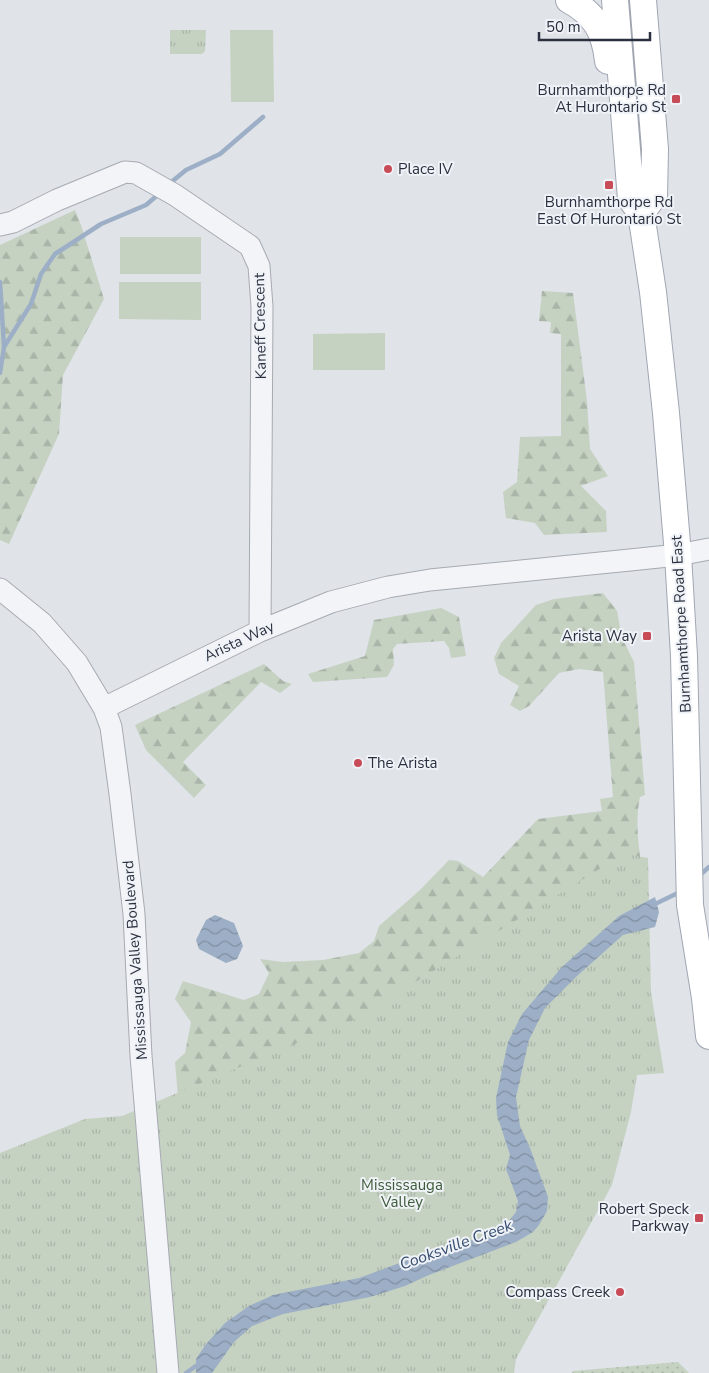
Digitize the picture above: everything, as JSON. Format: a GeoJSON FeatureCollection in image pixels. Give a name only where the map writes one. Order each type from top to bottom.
{"type":"FeatureCollection","features":[{"type":"Feature","properties":{"kind":"main road"},"geometry":{"type":"LineString","coordinates":[[569,0],[585,11],[600,29],[607,52],[612,114],[626,142]]}},
{"type":"Feature","properties":{"kind":"main road","name":"Burnhamthorpe Road East"},"geometry":{"type":"LineString","coordinates":[[615,0],[631,199],[641,213],[653,292],[678,555],[684,656],[690,905],[709,1036]]}},
{"type":"Feature","properties":{"kind":"main road"},"geometry":{"type":"LineString","coordinates":[[641,213],[654,196],[655,149],[643,0]]}},
{"type":"Feature","properties":{"kind":"street","name":"Kaneff Crescent"},"geometry":{"type":"LineString","coordinates":[[0,226],[125,172],[143,176],[175,195],[250,246],[259,266],[262,307],[260,631]]}},
{"type":"Feature","properties":{"kind":"street","name":"Arista Way"},"geometry":{"type":"LineString","coordinates":[[104,708],[260,631],[330,602],[388,587],[430,580],[678,555],[709,549]]}},
{"type":"Feature","properties":{"kind":"street","name":"Mississauga Valley Boulevard"},"geometry":{"type":"LineString","coordinates":[[0,589],[42,623],[77,663],[104,708],[110,727],[134,914],[141,1056],[166,1330],[168,1373]]}},
{"type":"Feature","properties":{"kind":"green space"},"geometry":{"type":"Polygon","coordinates":[[[170,30],[206,30],[205,51],[202,54],[170,54],[170,30]]]}},
{"type":"Feature","properties":{"kind":"green space"},"geometry":{"type":"Polygon","coordinates":[[[230,30],[273,30],[274,102],[231,102],[230,30]]]}},
{"type":"Feature","properties":{"kind":"green space"},"geometry":{"type":"Polygon","coordinates":[[[75,210],[104,299],[63,375],[59,434],[9,544],[0,540],[0,245],[75,210]]]}},
{"type":"Feature","properties":{"kind":"green space"},"geometry":{"type":"Polygon","coordinates":[[[120,237],[201,237],[201,274],[120,274],[120,237]]]}},
{"type":"Feature","properties":{"kind":"green space"},"geometry":{"type":"Polygon","coordinates":[[[119,282],[201,282],[201,320],[119,319],[119,282]]]}},
{"type":"Feature","properties":{"kind":"green space"},"geometry":{"type":"Polygon","coordinates":[[[542,291],[573,293],[587,401],[590,449],[608,476],[581,486],[606,511],[607,532],[544,535],[535,523],[506,518],[503,492],[517,482],[520,437],[561,436],[561,334],[550,333],[551,322],[539,321],[542,291]]]}},
{"type":"Feature","properties":{"kind":"green space"},"geometry":{"type":"Polygon","coordinates":[[[385,333],[385,370],[313,370],[313,334],[385,333]]]}},
{"type":"Feature","properties":{"kind":"green space"},"geometry":{"type":"Polygon","coordinates":[[[603,593],[617,611],[622,638],[634,662],[645,795],[640,797],[638,808],[638,840],[644,883],[184,1167],[175,1062],[185,1053],[191,1022],[175,999],[183,981],[244,1000],[259,994],[269,973],[260,959],[283,962],[323,960],[359,953],[374,941],[379,926],[420,890],[449,860],[458,861],[483,877],[538,819],[602,811],[600,799],[613,797],[603,672],[579,669],[559,673],[529,706],[520,711],[510,705],[519,686],[499,674],[494,658],[501,643],[536,605],[554,599],[603,593]]]}},
{"type":"Feature","properties":{"kind":"green space"},"geometry":{"type":"Polygon","coordinates":[[[441,608],[459,617],[466,656],[451,658],[449,648],[444,641],[397,644],[393,649],[394,665],[387,677],[313,682],[308,674],[365,656],[374,620],[441,608]]]}},
{"type":"Feature","properties":{"kind":"green space"},"geometry":{"type":"Polygon","coordinates":[[[264,664],[283,681],[292,684],[280,693],[261,682],[183,762],[206,785],[194,798],[146,750],[135,725],[264,664]]]}},
{"type":"Feature","properties":{"kind":"green space","name":"Mississauga Valley"},"geometry":{"type":"Polygon","coordinates":[[[624,854],[648,858],[651,992],[664,1073],[637,1075],[631,1112],[612,1185],[516,1359],[514,1373],[0,1373],[0,1153],[85,1119],[122,1116],[355,1019],[624,854]]]}},
{"type":"Feature","properties":{"kind":"green space"},"geometry":{"type":"Polygon","coordinates":[[[678,1362],[689,1373],[572,1373],[573,1371],[678,1362]]]}},
{"type":"Feature","properties":{"kind":"water"},"geometry":{"type":"Polygon","coordinates":[[[655,897],[659,912],[655,927],[623,935],[577,976],[545,1008],[529,1040],[516,1097],[520,1126],[548,1197],[547,1211],[533,1232],[516,1242],[405,1286],[370,1297],[283,1314],[252,1326],[234,1342],[212,1373],[196,1373],[196,1359],[206,1344],[225,1323],[249,1306],[273,1295],[359,1278],[424,1254],[489,1235],[504,1227],[516,1212],[518,1201],[506,1169],[510,1155],[497,1115],[496,1098],[508,1042],[522,1014],[562,967],[619,916],[655,897]]]}},
{"type":"Feature","properties":{"kind":"water"},"geometry":{"type":"Polygon","coordinates":[[[215,915],[234,923],[243,946],[237,959],[226,963],[199,949],[196,940],[206,920],[215,915]]]}},
{"type":"Feature","properties":{"kind":"waterway"},"geometry":{"type":"LineString","coordinates":[[169,184],[186,170],[220,154],[263,117]]}},
{"type":"Feature","properties":{"kind":"waterway"},"geometry":{"type":"LineString","coordinates":[[0,373],[4,347],[31,304],[41,274],[55,254],[101,224],[146,205],[160,193]]}},
{"type":"Feature","properties":{"kind":"waterway"},"geometry":{"type":"LineString","coordinates":[[0,282],[4,347]]}},
{"type":"Feature","properties":{"kind":"waterway","name":"Cooksville Creek"},"geometry":{"type":"LineString","coordinates":[[699,876],[709,867]]}},
{"type":"Feature","properties":{"kind":"waterway","name":"Cooksville Creek"},"geometry":{"type":"LineString","coordinates":[[653,905],[682,891]]}},
{"type":"Feature","properties":{"kind":"waterway","name":"Cooksville Creek"},"geometry":{"type":"LineString","coordinates":[[186,1373],[200,1363]]}},
{"type":"Feature","properties":{"kind":"place","name":"Burnhamthorpe Rd At Hurontario St"},"geometry":{"type":"Point","coordinates":[676,99]}},
{"type":"Feature","properties":{"kind":"place","name":"Place IV"},"geometry":{"type":"Point","coordinates":[388,169]}},
{"type":"Feature","properties":{"kind":"place","name":"Burnhamthorpe Rd East Of Hurontario St"},"geometry":{"type":"Point","coordinates":[609,185]}},
{"type":"Feature","properties":{"kind":"place","name":"Arista Way"},"geometry":{"type":"Point","coordinates":[647,636]}},
{"type":"Feature","properties":{"kind":"place","name":"The Arista"},"geometry":{"type":"Point","coordinates":[358,763]}},
{"type":"Feature","properties":{"kind":"place","name":"Robert Speck Parkway"},"geometry":{"type":"Point","coordinates":[699,1218]}},
{"type":"Feature","properties":{"kind":"place","name":"Compass Creek"},"geometry":{"type":"Point","coordinates":[620,1292]}}]}
